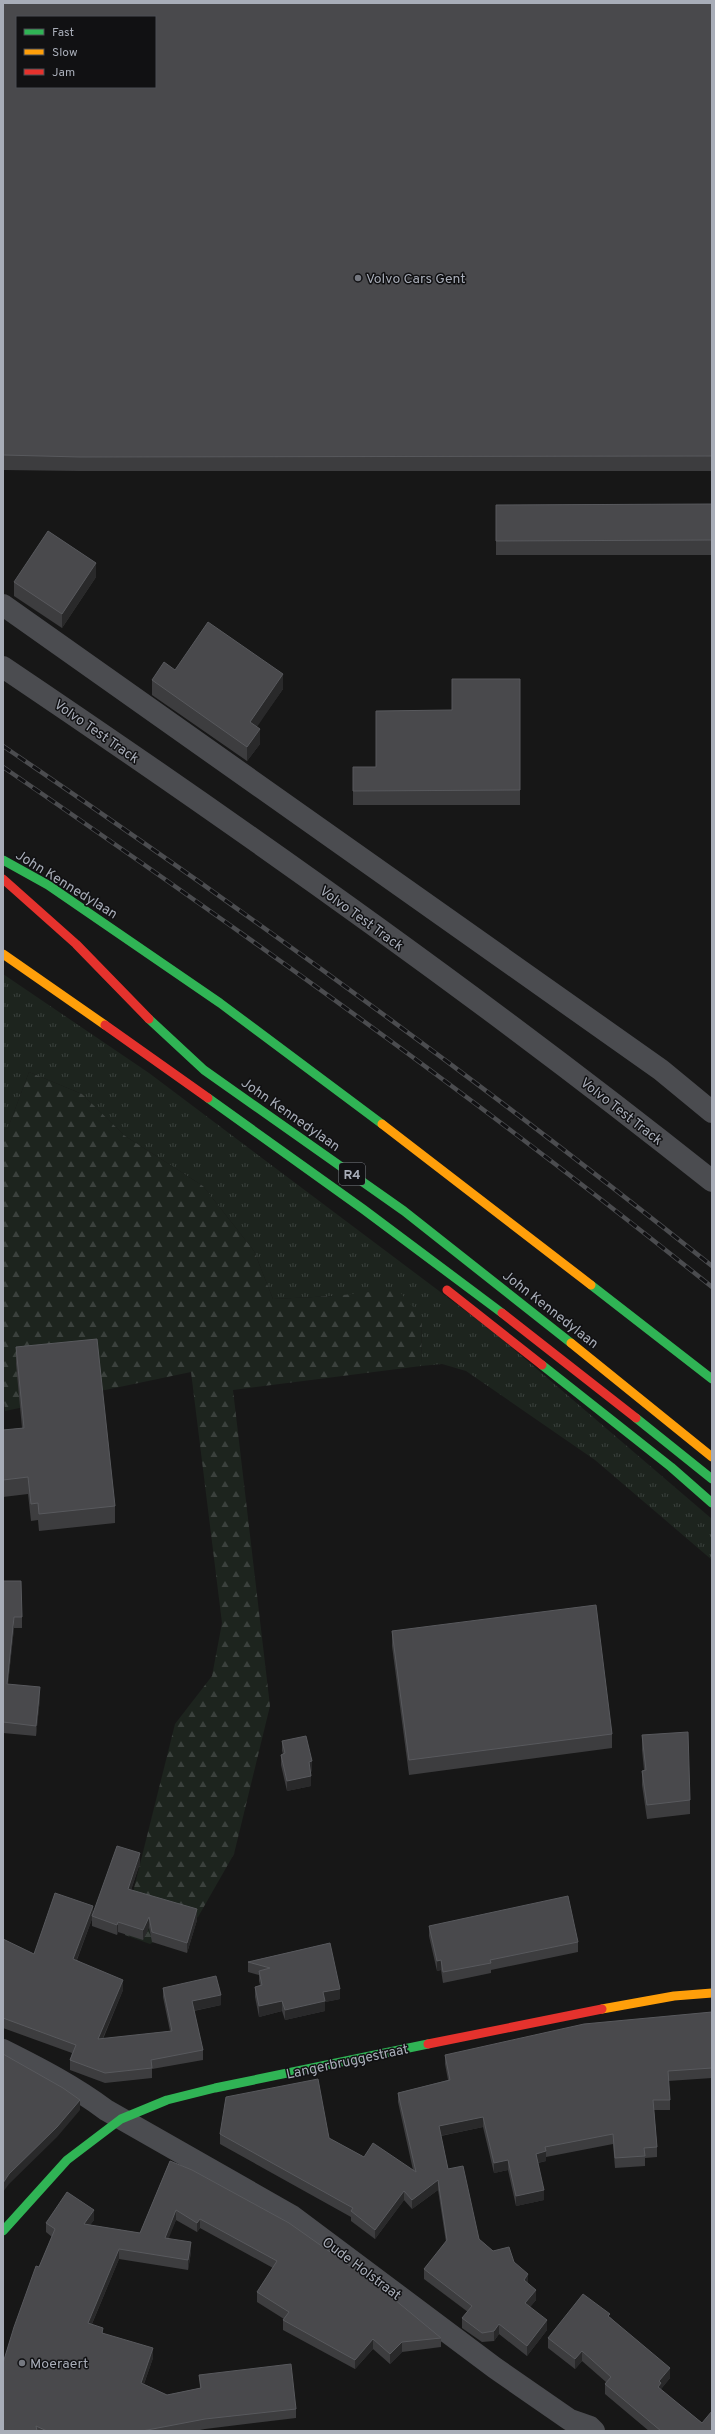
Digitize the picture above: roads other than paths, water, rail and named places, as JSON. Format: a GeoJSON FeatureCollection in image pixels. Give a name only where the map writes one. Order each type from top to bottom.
{"type":"FeatureCollection","features":[{"type":"Feature","properties":{"kind":"main road","name":"John Kennedylaan"},"geometry":{"type":"LineString","coordinates":[[3,860],[48,885],[220,1003],[405,1142],[712,1379]]}},
{"type":"Feature","properties":{"kind":"main road","name":"John Kennedylaan"},"geometry":{"type":"LineString","coordinates":[[3,879],[76,944],[168,1040],[198,1065],[404,1211],[624,1384],[712,1457]]}},
{"type":"Feature","properties":{"kind":"main road","name":"R4"},"geometry":{"type":"LineString","coordinates":[[3,954],[306,1167],[628,1410],[712,1479]]}},
{"type":"Feature","properties":{"kind":"main road"},"geometry":{"type":"LineString","coordinates":[[306,1167],[358,1218]]}},
{"type":"Feature","properties":{"kind":"main road"},"geometry":{"type":"LineString","coordinates":[[440,1285],[671,1467],[712,1503]]}},
{"type":"Feature","properties":{"kind":"main road","name":"Langerbruggestraat"},"geometry":{"type":"LineString","coordinates":[[3,2231],[67,2160],[121,2119],[167,2100],[215,2088],[550,2019],[674,1996],[712,1993]]}},
{"type":"Feature","properties":{"kind":"street"},"geometry":{"type":"LineString","coordinates":[[3,605],[661,1070],[712,1112]]}},
{"type":"Feature","properties":{"kind":"street","name":"Volvo Test Track"},"geometry":{"type":"LineString","coordinates":[[3,667],[386,935],[574,1074],[712,1182]]}},
{"type":"Feature","properties":{"kind":"street"},"geometry":{"type":"LineString","coordinates":[[3,2050],[41,2069],[121,2119]]}},
{"type":"Feature","properties":{"kind":"street","name":"Oude Holstraat"},"geometry":{"type":"LineString","coordinates":[[121,2119],[292,2216],[495,2368],[570,2420],[590,2427],[594,2431]]}},
{"type":"Feature","properties":{"kind":"railway"},"geometry":{"type":"LineString","coordinates":[[3,746],[184,871],[363,999],[539,1131],[712,1266]]}},
{"type":"Feature","properties":{"kind":"railway"},"geometry":{"type":"LineString","coordinates":[[3,767],[184,892],[451,1085],[539,1151],[712,1287]]}},
{"type":"Feature","properties":{"kind":"place","name":"Volvo Cars Gent"},"geometry":{"type":"Point","coordinates":[358,278]}},
{"type":"Feature","properties":{"kind":"place","name":"Moeraert"},"geometry":{"type":"Point","coordinates":[22,2363]}}]}
